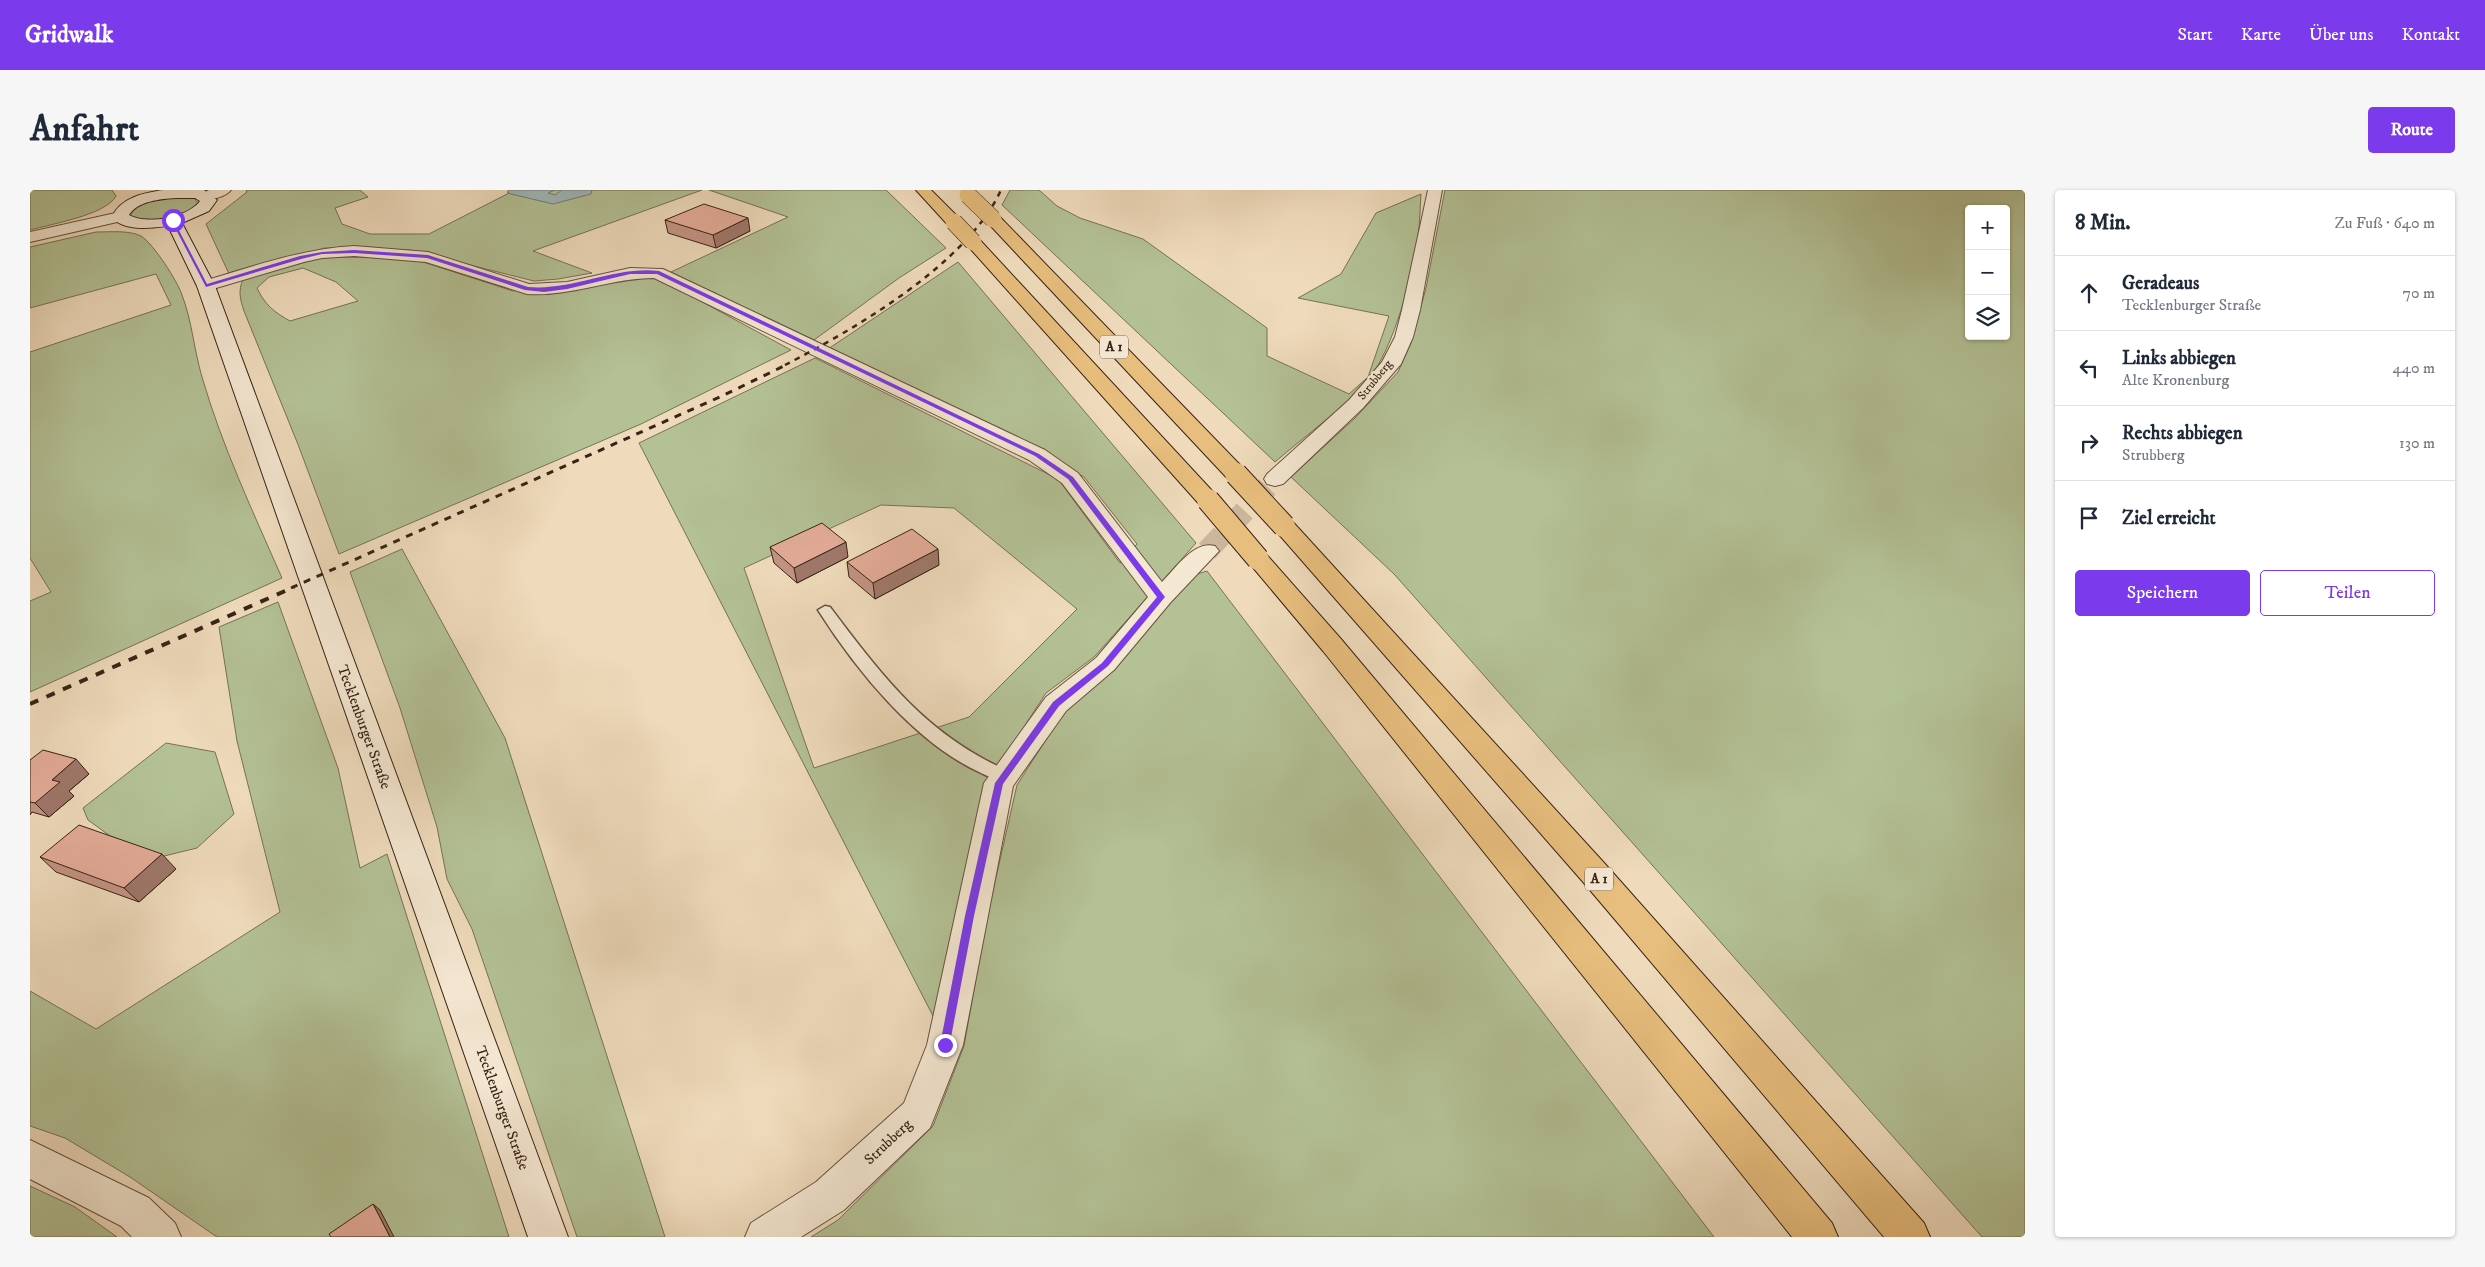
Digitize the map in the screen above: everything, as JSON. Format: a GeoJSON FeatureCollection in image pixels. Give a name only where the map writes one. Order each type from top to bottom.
{"type":"FeatureCollection","features":[{"type":"Feature","properties":{"kind":"highway","name":"A 1"},"geometry":{"type":"LineString","coordinates":[[924,190],[1208,500],[1332,645],[1818,1237]]}},
{"type":"Feature","properties":{"kind":"highway","name":"A 1"},"geometry":{"type":"LineString","coordinates":[[966,192],[1284,526],[1595,874],[1910,1237]]}},
{"type":"Feature","properties":{"kind":"street"},"geometry":{"type":"LineString","coordinates":[[120,217],[120,213],[126,207],[147,193],[188,192],[206,196],[224,190]]}},
{"type":"Feature","properties":{"kind":"street","name":"Strubberg"},"geometry":{"type":"LineString","coordinates":[[1274,479],[1356,404],[1391,364],[1404,337],[1411,310],[1434,190]]}},
{"type":"Feature","properties":{"kind":"street"},"geometry":{"type":"LineString","coordinates":[[30,238],[120,217],[133,223],[173,220],[188,216],[207,205],[209,200],[206,196]]}},
{"type":"Feature","properties":{"kind":"street","name":"Tecklenburger Straße"},"geometry":{"type":"LineString","coordinates":[[173,220],[206,286],[548,1237]]}},
{"type":"Feature","properties":{"kind":"street"},"geometry":{"type":"LineString","coordinates":[[206,286],[300,258],[322,253],[354,252],[428,257],[527,289],[567,288],[630,273],[657,272],[1037,455],[1070,478],[1161,597]]}},
{"type":"Feature","properties":{"kind":"street","name":"Strubberg"},"geometry":{"type":"LineString","coordinates":[[764,1237],[830,1196],[917,1115],[945,1045],[970,916],[999,783],[1056,704],[1105,664],[1161,597],[1206,551]]}},
{"type":"Feature","properties":{"kind":"street"},"geometry":{"type":"LineString","coordinates":[[30,1159],[135,1212],[161,1237]]}},
{"type":"Feature","properties":{"kind":"lane"},"geometry":{"type":"LineString","coordinates":[[826,610],[894,699],[948,746],[989,770],[1004,776]]}},
{"type":"Feature","properties":{"kind":"green space"},"geometry":{"type":"Polygon","coordinates":[[[30,190],[112,190],[116,196],[110,203],[90,214],[30,230],[30,190]]]}},
{"type":"Feature","properties":{"kind":"green space"},"geometry":{"type":"Polygon","coordinates":[[[246,190],[360,190],[368,197],[335,208],[342,224],[370,234],[429,234],[513,191],[510,190],[702,190],[533,251],[592,273],[534,281],[410,250],[324,248],[230,276],[206,224],[247,192],[246,190]]]}},
{"type":"Feature","properties":{"kind":"green space"},"geometry":{"type":"Polygon","coordinates":[[[709,190],[886,190],[946,248],[899,278],[814,340],[671,272],[788,217],[709,190]]]}},
{"type":"Feature","properties":{"kind":"green space"},"geometry":{"type":"Polygon","coordinates":[[[1010,190],[1039,190],[1057,206],[1080,218],[1143,239],[1267,328],[1267,356],[1349,394],[1368,377],[1389,316],[1298,298],[1341,274],[1376,213],[1421,194],[1416,251],[1407,289],[1394,331],[1378,366],[1347,401],[1275,462],[1002,205],[1010,190]]]}},
{"type":"Feature","properties":{"kind":"green space"},"geometry":{"type":"Polygon","coordinates":[[[1445,190],[2025,190],[2025,1237],[1982,1237],[1394,574],[1291,477],[1355,418],[1398,372],[1411,343],[1426,288],[1445,190]]]}},
{"type":"Feature","properties":{"kind":"green space"},"geometry":{"type":"Polygon","coordinates":[[[165,197],[193,197],[198,203],[185,214],[168,219],[132,217],[129,214],[140,204],[165,197]]]}},
{"type":"Feature","properties":{"kind":"green space"},"geometry":{"type":"Polygon","coordinates":[[[96,232],[125,232],[141,236],[158,254],[176,281],[191,325],[202,377],[210,403],[239,479],[282,578],[30,692],[30,601],[51,592],[30,558],[30,352],[171,305],[156,274],[30,308],[30,247],[96,232]]]}},
{"type":"Feature","properties":{"kind":"green space"},"geometry":{"type":"Polygon","coordinates":[[[320,258],[399,258],[423,262],[513,291],[637,276],[658,278],[791,350],[641,424],[339,554],[299,447],[244,311],[240,295],[243,279],[320,258]],[[303,268],[269,277],[257,288],[270,307],[290,321],[358,301],[336,282],[303,268]]]}},
{"type":"Feature","properties":{"kind":"green space"},"geometry":{"type":"Polygon","coordinates":[[[958,262],[1196,543],[1094,657],[1046,693],[986,785],[934,1018],[639,443],[815,358],[1058,479],[1120,563],[1137,544],[1084,477],[1001,429],[828,349],[958,262]],[[881,505],[744,568],[814,768],[969,717],[1077,609],[954,508],[881,505]]]}},
{"type":"Feature","properties":{"kind":"green space"},"geometry":{"type":"Polygon","coordinates":[[[402,549],[505,738],[665,1237],[577,1237],[472,929],[447,879],[437,827],[400,708],[350,572],[402,549]]]}},
{"type":"Feature","properties":{"kind":"green space"},"geometry":{"type":"Polygon","coordinates":[[[1207,571],[1714,1237],[811,1237],[838,1220],[933,1126],[964,1046],[987,917],[1017,785],[1065,710],[1113,671],[1163,607],[1194,575],[1207,571]]]}},
{"type":"Feature","properties":{"kind":"green space"},"geometry":{"type":"Polygon","coordinates":[[[278,602],[338,768],[360,868],[387,854],[509,1237],[217,1237],[130,1177],[65,1138],[30,1126],[30,991],[96,1029],[280,912],[237,741],[219,627],[278,602]]]}},
{"type":"Feature","properties":{"kind":"green space"},"geometry":{"type":"Polygon","coordinates":[[[166,743],[215,752],[234,814],[197,848],[160,857],[110,836],[88,820],[83,808],[166,743]]]}},
{"type":"Feature","properties":{"kind":"green space"},"geometry":{"type":"Polygon","coordinates":[[[30,1186],[75,1207],[117,1237],[30,1237],[30,1186]]]}},
{"type":"Feature","properties":{"kind":"water"},"geometry":{"type":"Polygon","coordinates":[[[509,190],[555,190],[548,193],[555,195],[562,190],[592,190],[591,194],[553,204],[511,194],[507,192],[509,190]]]}},
{"type":"Feature","properties":{"kind":"building"},"geometry":{"type":"Polygon","coordinates":[[[704,204],[748,218],[713,235],[665,220],[704,204]]]}},
{"type":"Feature","properties":{"kind":"building"},"geometry":{"type":"Polygon","coordinates":[[[822,523],[846,542],[794,568],[770,547],[822,523]]]}},
{"type":"Feature","properties":{"kind":"building"},"geometry":{"type":"Polygon","coordinates":[[[912,529],[938,549],[873,583],[847,562],[912,529]]]}},
{"type":"Feature","properties":{"kind":"building"},"geometry":{"type":"Polygon","coordinates":[[[43,750],[76,759],[52,780],[60,782],[35,803],[30,802],[30,760],[43,750]]]}},
{"type":"Feature","properties":{"kind":"building"},"geometry":{"type":"Polygon","coordinates":[[[79,825],[162,854],[124,888],[40,857],[79,825]]]}},
{"type":"Feature","properties":{"kind":"building"},"geometry":{"type":"Polygon","coordinates":[[[373,1204],[390,1237],[331,1237],[329,1234],[373,1204]]]}},
{"type":"Feature","properties":{"kind":"tunnel"},"geometry":{"type":"LineString","coordinates":[[1207,551],[1275,479]]}},
{"type":"Feature","properties":{"kind":"railway"},"geometry":{"type":"LineString","coordinates":[[785,365],[844,333],[906,292],[936,268],[963,244],[985,217],[1001,190]]}},
{"type":"Feature","properties":{"kind":"railway"},"geometry":{"type":"LineString","coordinates":[[291,588],[722,396],[788,364]]}},
{"type":"Feature","properties":{"kind":"railway"},"geometry":{"type":"LineString","coordinates":[[30,704],[294,587]]}},
{"type":"Feature","properties":{"kind":"route"},"geometry":{"type":"LineString","coordinates":[[173,220],[206,286],[300,258],[322,253],[354,252],[406,254],[428,257],[527,289],[567,288],[630,273],[657,272],[985,429],[1037,455],[1070,478],[1161,597],[1105,664],[1056,704],[999,783],[970,916],[945,1045]]}}]}
